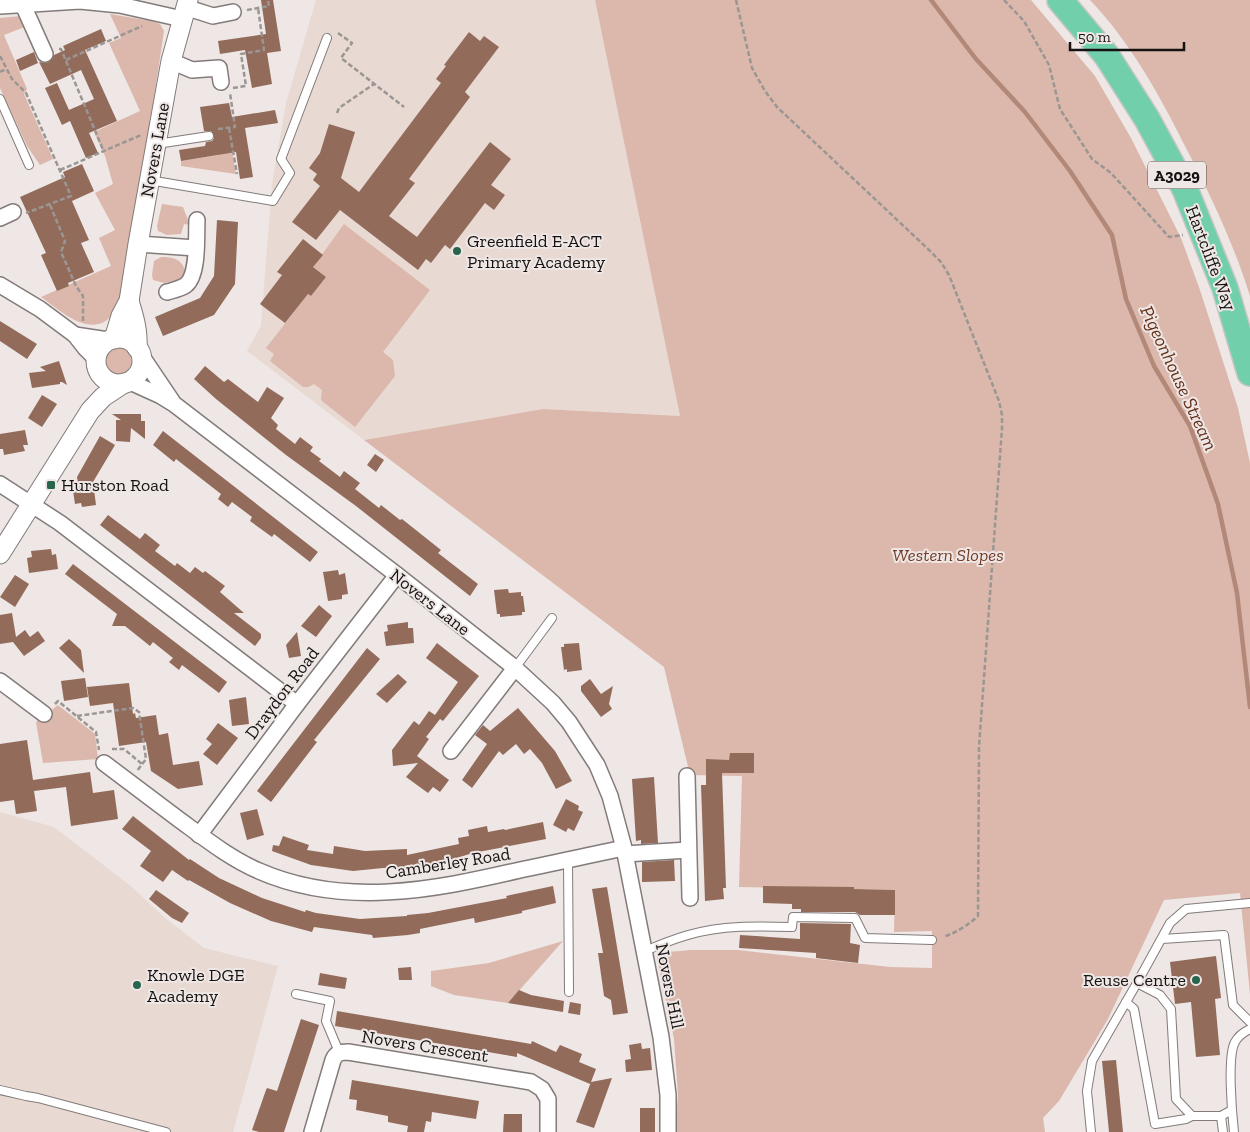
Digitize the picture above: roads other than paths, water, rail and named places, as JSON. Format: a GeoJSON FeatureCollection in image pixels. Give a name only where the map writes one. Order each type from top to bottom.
{"type":"FeatureCollection","features":[{"type":"Feature","properties":{"kind":"highway","name":"Hartcliffe Way"},"geometry":{"type":"LineString","coordinates":[[1060,0],[1107,56],[1146,119],[1185,189],[1225,288],[1250,373]]}},
{"type":"Feature","properties":{"kind":"street"},"geometry":{"type":"LineString","coordinates":[[0,6],[80,1],[180,10],[213,16],[233,12]]}},
{"type":"Feature","properties":{"kind":"street"},"geometry":{"type":"LineString","coordinates":[[23,4],[45,54]]}},
{"type":"Feature","properties":{"kind":"street","name":"Novers Lane"},"geometry":{"type":"LineString","coordinates":[[111,340],[129,301],[180,10]]}},
{"type":"Feature","properties":{"kind":"street"},"geometry":{"type":"LineString","coordinates":[[170,61],[192,70],[219,68],[221,82]]}},
{"type":"Feature","properties":{"kind":"street"},"geometry":{"type":"LineString","coordinates":[[167,292],[179,289],[190,280],[194,272],[197,220]]}},
{"type":"Feature","properties":{"kind":"street"},"geometry":{"type":"LineString","coordinates":[[138,244],[196,248]]}},
{"type":"Feature","properties":{"kind":"street"},"geometry":{"type":"LineString","coordinates":[[0,285],[80,335],[111,340],[127,340],[139,351],[142,363],[140,371],[132,380],[126,382],[112,383],[105,380],[86,349],[80,335]]}},
{"type":"Feature","properties":{"kind":"street","name":"Novers Lane"},"geometry":{"type":"LineString","coordinates":[[129,301],[135,320],[139,351],[174,404]]}},
{"type":"Feature","properties":{"kind":"street"},"geometry":{"type":"LineString","coordinates":[[90,411],[96,385],[96,363],[99,348],[111,340]]}},
{"type":"Feature","properties":{"kind":"street"},"geometry":{"type":"LineString","coordinates":[[0,554],[90,411],[103,397],[126,382]]}},
{"type":"Feature","properties":{"kind":"street","name":"Novers Lane"},"geometry":{"type":"LineString","coordinates":[[126,382],[161,396],[174,404],[515,668],[553,703],[569,722],[597,765],[610,796],[625,851]]}},
{"type":"Feature","properties":{"kind":"street"},"geometry":{"type":"LineString","coordinates":[[0,484],[60,523],[296,704]]}},
{"type":"Feature","properties":{"kind":"street","name":"Draydon Road"},"geometry":{"type":"LineString","coordinates":[[199,835],[296,704],[397,575]]}},
{"type":"Feature","properties":{"kind":"street"},"geometry":{"type":"LineString","coordinates":[[451,751],[515,668]]}},
{"type":"Feature","properties":{"kind":"street"},"geometry":{"type":"LineString","coordinates":[[0,681],[44,714]]}},
{"type":"Feature","properties":{"kind":"street","name":"Camberley Road"},"geometry":{"type":"LineString","coordinates":[[104,763],[199,835],[231,856],[258,871],[308,888],[373,893],[423,889],[472,881],[568,860],[625,851],[688,850]]}},
{"type":"Feature","properties":{"kind":"street"},"geometry":{"type":"LineString","coordinates":[[687,776],[690,898]]}},
{"type":"Feature","properties":{"kind":"street","name":"Novers Hill"},"geometry":{"type":"LineString","coordinates":[[625,851],[662,1038],[668,1095],[668,1132]]}},
{"type":"Feature","properties":{"kind":"street","name":"Novers Crescent"},"geometry":{"type":"LineString","coordinates":[[312,1132],[333,1060],[339,1052],[531,1082],[542,1089],[548,1099],[548,1132]]}},
{"type":"Feature","properties":{"kind":"lane"},"geometry":{"type":"LineString","coordinates":[[149,180],[273,201],[290,174],[281,159],[327,38]]}},
{"type":"Feature","properties":{"kind":"lane"},"geometry":{"type":"LineString","coordinates":[[0,99],[29,165]]}},
{"type":"Feature","properties":{"kind":"lane"},"geometry":{"type":"LineString","coordinates":[[157,136],[209,136]]}},
{"type":"Feature","properties":{"kind":"lane"},"geometry":{"type":"LineString","coordinates":[[515,668],[552,618]]}},
{"type":"Feature","properties":{"kind":"lane"},"geometry":{"type":"LineString","coordinates":[[568,860],[569,992]]}},
{"type":"Feature","properties":{"kind":"lane"},"geometry":{"type":"LineString","coordinates":[[1091,1132],[1087,1091],[1092,1061],[1170,923],[1186,909],[1248,903]]}},
{"type":"Feature","properties":{"kind":"lane"},"geometry":{"type":"LineString","coordinates":[[645,951],[689,935],[707,931],[744,926],[792,927],[793,917],[855,918],[865,938],[932,940]]}},
{"type":"Feature","properties":{"kind":"lane"},"geometry":{"type":"LineString","coordinates":[[1162,939],[1224,935],[1232,1005],[1250,1022]]}},
{"type":"Feature","properties":{"kind":"lane"},"geometry":{"type":"LineString","coordinates":[[1137,983],[1160,996],[1171,1009],[1176,1099],[1192,1116]]}},
{"type":"Feature","properties":{"kind":"lane"},"geometry":{"type":"LineString","coordinates":[[296,994],[330,1001],[326,1021],[339,1052]]}},
{"type":"Feature","properties":{"kind":"lane"},"geometry":{"type":"LineString","coordinates":[[1126,1002],[1134,1009],[1155,1124],[1186,1119],[1192,1116],[1221,1116],[1232,1110]]}},
{"type":"Feature","properties":{"kind":"lane"},"geometry":{"type":"LineString","coordinates":[[1234,1132],[1232,1054],[1235,1042],[1244,1032],[1250,1029]]}},
{"type":"Feature","properties":{"kind":"lane"},"geometry":{"type":"LineString","coordinates":[[0,1090],[38,1098],[166,1132]]}},
{"type":"Feature","properties":{"kind":"lane"},"geometry":{"type":"LineString","coordinates":[[1221,1116],[1223,1132]]}},
{"type":"Feature","properties":{"kind":"waterway","name":"Pigeonhouse Stream"},"geometry":{"type":"LineString","coordinates":[[931,0],[976,59],[1025,112],[1070,171],[1112,235],[1126,299],[1154,366],[1190,426],[1218,504],[1237,593],[1250,707]]}},
{"type":"Feature","properties":{"kind":"place","name":"Greenfield E-ACT Primary Academy"},"geometry":{"type":"Point","coordinates":[457,251]}},
{"type":"Feature","properties":{"kind":"place","name":"Hurston Road"},"geometry":{"type":"Point","coordinates":[51,485]}},
{"type":"Feature","properties":{"kind":"place","name":"Reuse Centre"},"geometry":{"type":"Point","coordinates":[1196,980]}},
{"type":"Feature","properties":{"kind":"place","name":"Knowle DGE Academy"},"geometry":{"type":"Point","coordinates":[137,985]}},
{"type":"Feature","properties":{"kind":"park label","name":"Western Slopes"},"geometry":{"type":"Point","coordinates":[948,555]}}]}
